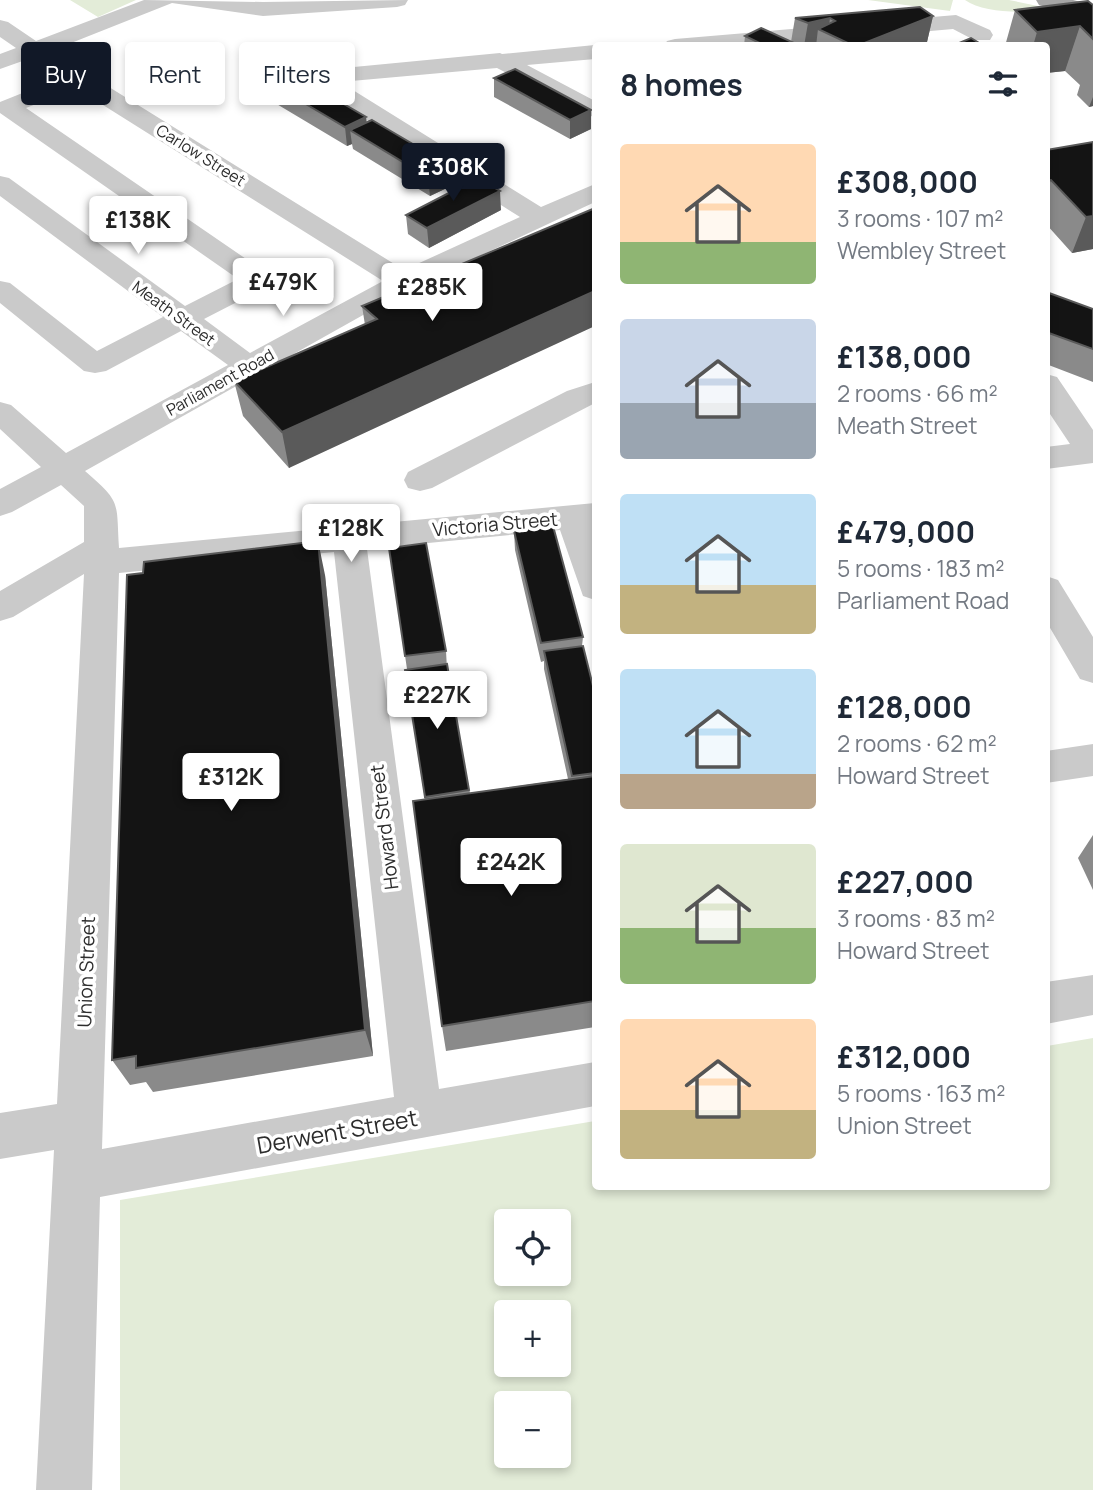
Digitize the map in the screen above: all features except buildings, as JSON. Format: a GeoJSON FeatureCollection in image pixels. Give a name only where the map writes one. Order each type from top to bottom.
{"type":"FeatureCollection","features":[{"type":"Feature","properties":{"kind":"main road"},"geometry":{"type":"LineString","coordinates":[[1046,0],[1093,12]]}},
{"type":"Feature","properties":{"kind":"street"},"geometry":{"type":"LineString","coordinates":[[52,42],[164,0]]}},
{"type":"Feature","properties":{"kind":"street"},"geometry":{"type":"LineString","coordinates":[[181,0],[263,9],[397,0]]}},
{"type":"Feature","properties":{"kind":"street"},"geometry":{"type":"LineString","coordinates":[[722,42],[956,22],[982,34]]}},
{"type":"Feature","properties":{"kind":"street","name":"Carlow Street"},"geometry":{"type":"LineString","coordinates":[[0,27],[22,42]]}},
{"type":"Feature","properties":{"kind":"street"},"geometry":{"type":"LineString","coordinates":[[961,42],[982,34],[1007,34]]}},
{"type":"Feature","properties":{"kind":"street"},"geometry":{"type":"LineString","coordinates":[[538,217],[326,84],[324,80],[333,76],[592,52]]}},
{"type":"Feature","properties":{"kind":"street"},"geometry":{"type":"LineString","coordinates":[[0,62],[21,54]]}},
{"type":"Feature","properties":{"kind":"street"},"geometry":{"type":"LineString","coordinates":[[500,60],[592,109]]}},
{"type":"Feature","properties":{"kind":"street","name":"Carlow Street"},"geometry":{"type":"LineString","coordinates":[[111,100],[403,281]]}},
{"type":"Feature","properties":{"kind":"street"},"geometry":{"type":"LineString","coordinates":[[0,289],[94,364],[258,279],[8,107],[21,102]]}},
{"type":"Feature","properties":{"kind":"street","name":"Meath Street"},"geometry":{"type":"LineString","coordinates":[[0,184],[248,366]]}},
{"type":"Feature","properties":{"kind":"street","name":"Parliament Road"},"geometry":{"type":"LineString","coordinates":[[0,504],[403,281],[592,193]]}},
{"type":"Feature","properties":{"kind":"street"},"geometry":{"type":"LineString","coordinates":[[1050,390],[1093,452],[1050,457]]}},
{"type":"Feature","properties":{"kind":"street"},"geometry":{"type":"LineString","coordinates":[[420,480],[592,393]]}},
{"type":"Feature","properties":{"kind":"street","name":"Union Street"},"geometry":{"type":"LineString","coordinates":[[0,412],[100,502],[102,555],[64,1490]]}},
{"type":"Feature","properties":{"kind":"street"},"geometry":{"type":"LineString","coordinates":[[584,516],[592,568]]}},
{"type":"Feature","properties":{"kind":"street","name":"Victoria Street"},"geometry":{"type":"LineString","coordinates":[[102,555],[584,516]]}},
{"type":"Feature","properties":{"kind":"street","name":"Howard Street"},"geometry":{"type":"LineString","coordinates":[[349,537],[419,1116]]}},
{"type":"Feature","properties":{"kind":"street"},"geometry":{"type":"LineString","coordinates":[[0,608],[102,555]]}},
{"type":"Feature","properties":{"kind":"street"},"geometry":{"type":"LineString","coordinates":[[1050,596],[1093,669]]}},
{"type":"Feature","properties":{"kind":"street"},"geometry":{"type":"LineString","coordinates":[[1050,766],[1093,760]]}},
{"type":"Feature","properties":{"kind":"street"},"geometry":{"type":"LineString","coordinates":[[1050,1002],[1093,995]]}},
{"type":"Feature","properties":{"kind":"street","name":"Derwent Street"},"geometry":{"type":"LineString","coordinates":[[78,1177],[592,1085]]}},
{"type":"Feature","properties":{"kind":"street"},"geometry":{"type":"LineString","coordinates":[[0,1136],[80,1123]]}},
{"type":"Feature","properties":{"kind":"green space"},"geometry":{"type":"Polygon","coordinates":[[[70,0],[136,0],[98,17],[70,0]]]}},
{"type":"Feature","properties":{"kind":"green space"},"geometry":{"type":"Polygon","coordinates":[[[868,0],[953,0],[950,11],[868,0]]]}},
{"type":"Feature","properties":{"kind":"green space"},"geometry":{"type":"Polygon","coordinates":[[[965,0],[1009,0],[1062,11],[998,11],[965,0]]]}},
{"type":"Feature","properties":{"kind":"green space"},"geometry":{"type":"Polygon","coordinates":[[[1093,1038],[1093,1490],[120,1490],[120,1200],[592,1121],[592,1190],[1050,1190],[1050,1045],[1093,1038]]]}}]}
